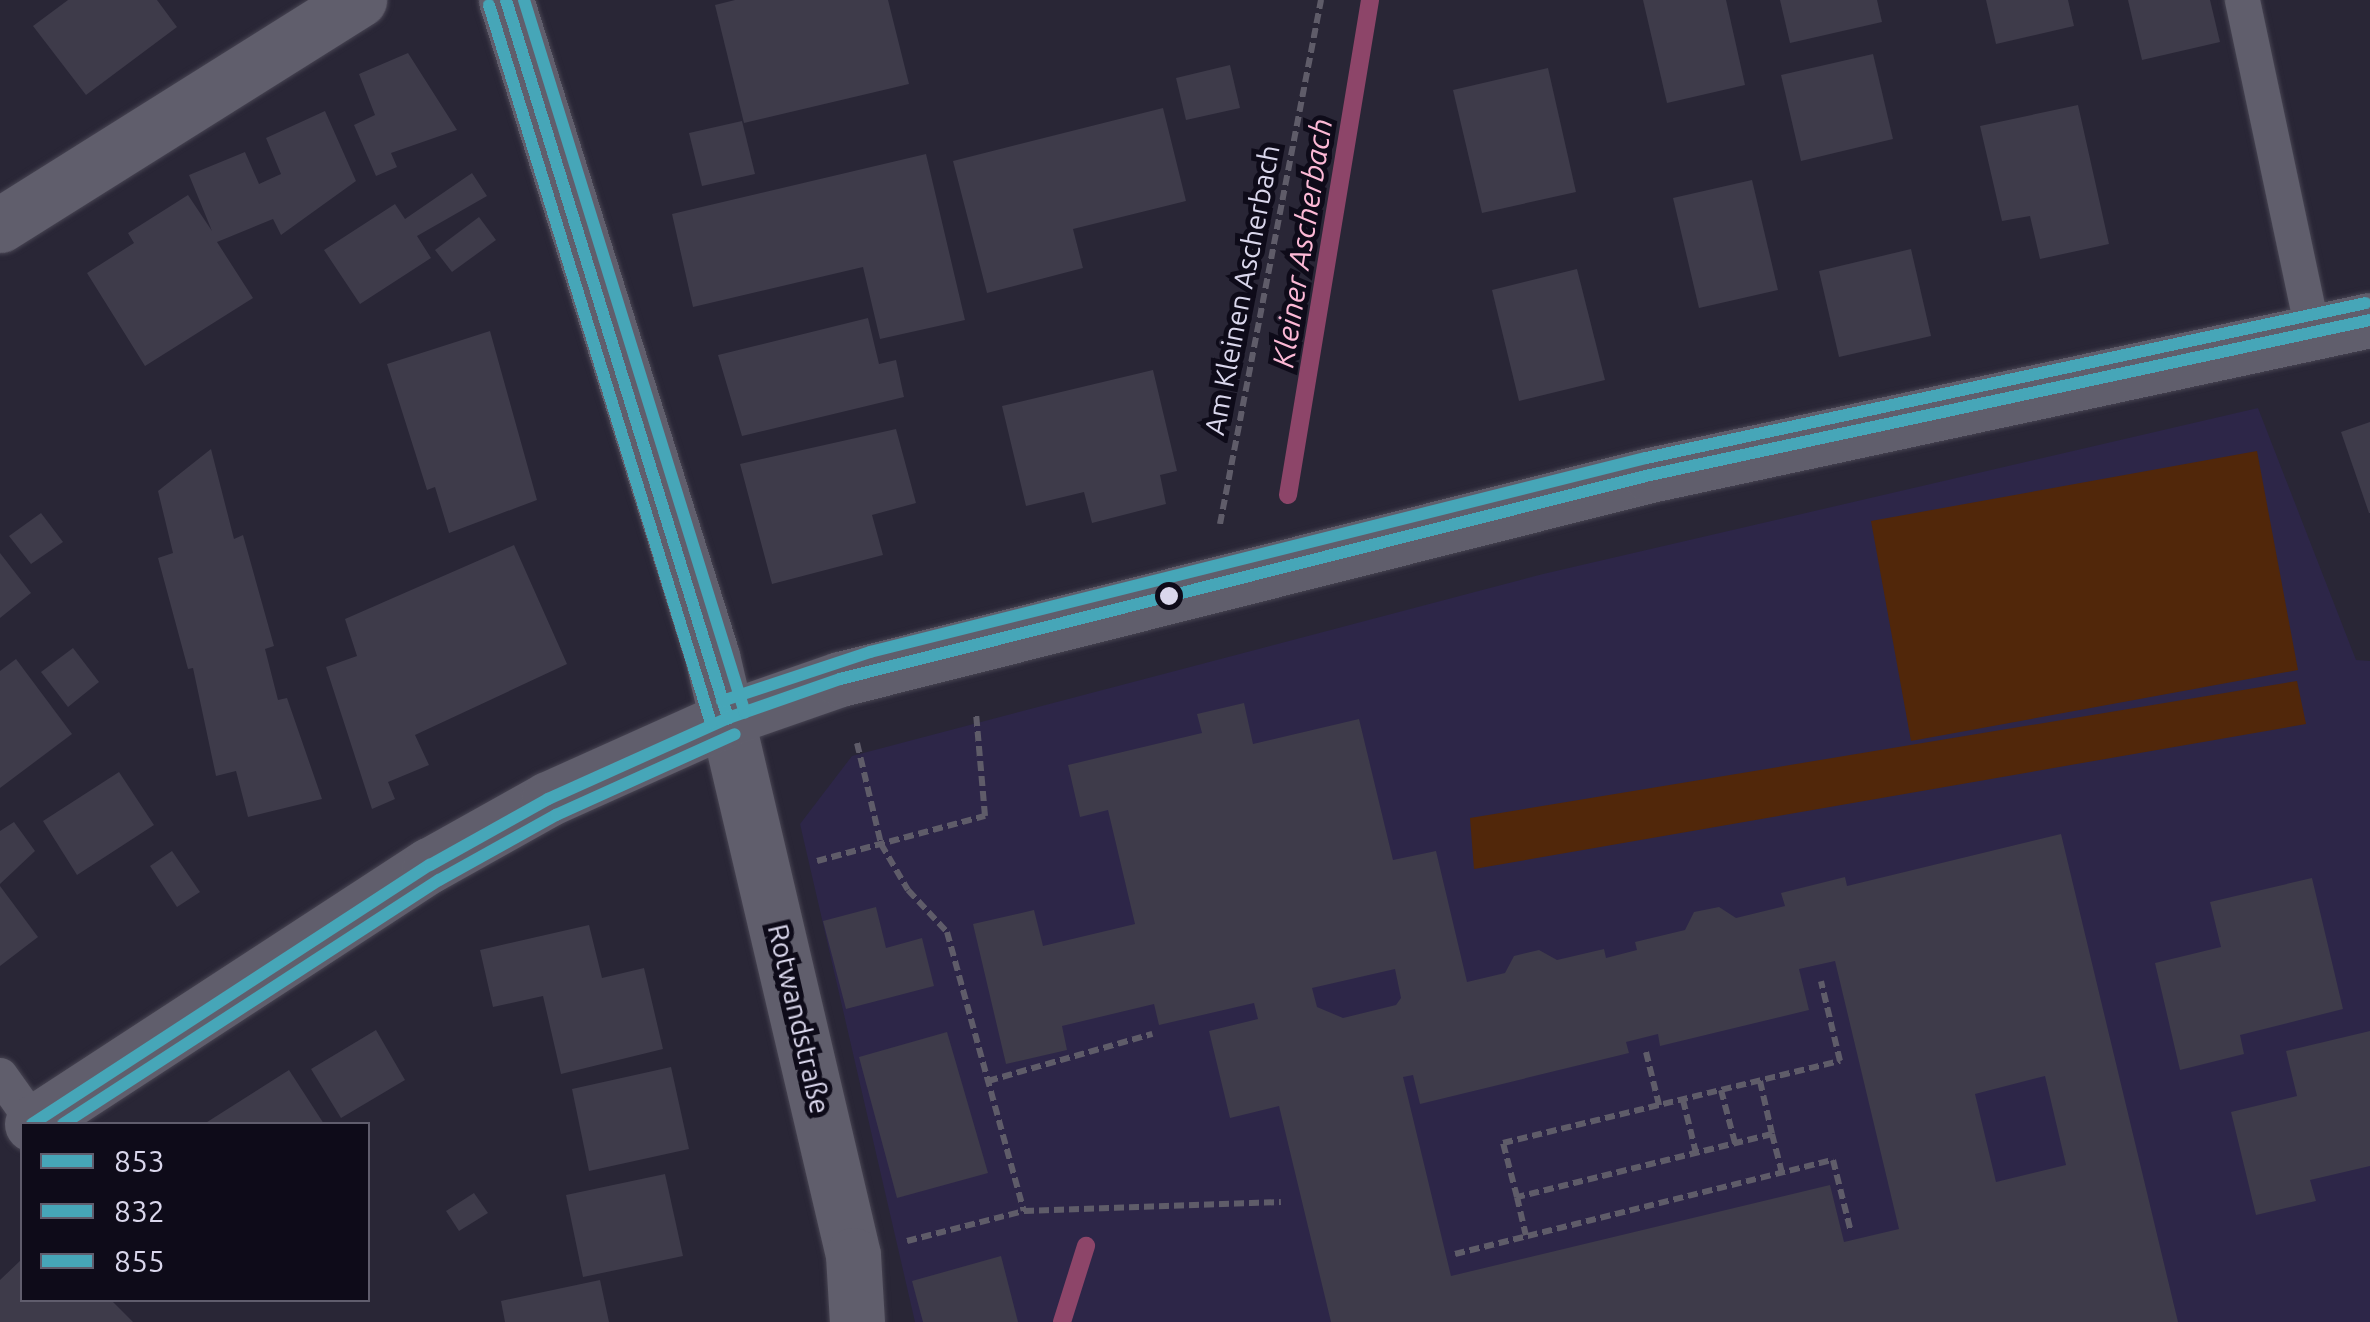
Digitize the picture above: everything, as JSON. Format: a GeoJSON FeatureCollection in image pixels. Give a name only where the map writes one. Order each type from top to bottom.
{"type":"FeatureCollection","features":[{"type":"Feature","properties":{"kind":"street"},"geometry":{"type":"LineString","coordinates":[[0,225],[360,0]]}},
{"type":"Feature","properties":{"kind":"street","name":"Rotwandstraße"},"geometry":{"type":"LineString","coordinates":[[506,0],[728,718],[853,1254],[857,1322]]}},
{"type":"Feature","properties":{"kind":"street"},"geometry":{"type":"LineString","coordinates":[[36,1122],[430,864],[548,800],[728,718],[874,669],[1650,475],[2370,320]]}},
{"type":"Feature","properties":{"kind":"lane"},"geometry":{"type":"LineString","coordinates":[[2242,0],[2313,334]]}},
{"type":"Feature","properties":{"kind":"lane"},"geometry":{"type":"LineString","coordinates":[[0,1075],[32,1122]]}},
{"type":"Feature","properties":{"kind":"path","name":"Am Kleinen Ascherbach"},"geometry":{"type":"LineString","coordinates":[[1209,588],[1321,0]]}},
{"type":"Feature","properties":{"kind":"path"},"geometry":{"type":"LineString","coordinates":[[766,874],[985,816],[976,712]]}},
{"type":"Feature","properties":{"kind":"path"},"geometry":{"type":"LineString","coordinates":[[856,743],[881,844],[908,890],[947,932],[1024,1211]]}},
{"type":"Feature","properties":{"kind":"path"},"geometry":{"type":"LineString","coordinates":[[1526,1235],[1504,1144],[1840,1060],[1821,981]]}},
{"type":"Feature","properties":{"kind":"path"},"geometry":{"type":"LineString","coordinates":[[988,1081],[1152,1034]]}},
{"type":"Feature","properties":{"kind":"path"},"geometry":{"type":"LineString","coordinates":[[1646,1052],[1659,1106]]}},
{"type":"Feature","properties":{"kind":"path"},"geometry":{"type":"LineString","coordinates":[[1760,1081],[1782,1173]]}},
{"type":"Feature","properties":{"kind":"path"},"geometry":{"type":"LineString","coordinates":[[1722,1090],[1735,1143]]}},
{"type":"Feature","properties":{"kind":"path"},"geometry":{"type":"LineString","coordinates":[[1683,1100],[1696,1153]]}},
{"type":"Feature","properties":{"kind":"path"},"geometry":{"type":"LineString","coordinates":[[1516,1198],[1772,1134]]}},
{"type":"Feature","properties":{"kind":"path"},"geometry":{"type":"LineString","coordinates":[[1455,1254],[1833,1160],[1851,1232]]}},
{"type":"Feature","properties":{"kind":"path"},"geometry":{"type":"LineString","coordinates":[[853,1254],[1024,1211],[1281,1202]]}},
{"type":"Feature","properties":{"kind":"shaded area"},"geometry":{"type":"Polygon","coordinates":[[[2258,408],[2356,660],[2370,661],[2370,1322],[915,1322],[800,824],[852,756],[1543,574],[2258,408]]]}},
{"type":"Feature","properties":{"kind":"shaded area"},"geometry":{"type":"Polygon","coordinates":[[[2257,451],[2298,670],[1911,741],[1871,521],[2257,451]]]}},
{"type":"Feature","properties":{"kind":"shaded area"},"geometry":{"type":"Polygon","coordinates":[[[2297,681],[2306,724],[1474,869],[1470,818],[2297,681]]]}},
{"type":"Feature","properties":{"kind":"building"},"geometry":{"type":"Polygon","coordinates":[[[68,0],[157,0],[177,27],[86,95],[33,26],[68,0]]]}},
{"type":"Feature","properties":{"kind":"building"},"geometry":{"type":"Polygon","coordinates":[[[735,0],[888,0],[909,84],[744,123],[715,5],[735,0]]]}},
{"type":"Feature","properties":{"kind":"building"},"geometry":{"type":"Polygon","coordinates":[[[1643,0],[1726,0],[1745,85],[1667,103],[1643,0]]]}},
{"type":"Feature","properties":{"kind":"building"},"geometry":{"type":"Polygon","coordinates":[[[1780,0],[1877,0],[1882,22],[1790,43],[1780,0]]]}},
{"type":"Feature","properties":{"kind":"building"},"geometry":{"type":"Polygon","coordinates":[[[1986,0],[2068,0],[2074,26],[1996,44],[1986,0]]]}},
{"type":"Feature","properties":{"kind":"building"},"geometry":{"type":"Polygon","coordinates":[[[2128,0],[2210,0],[2220,42],[2142,60],[2128,0]]]}},
{"type":"Feature","properties":{"kind":"building"},"geometry":{"type":"Polygon","coordinates":[[[408,53],[457,130],[391,153],[397,167],[376,176],[354,125],[375,115],[359,74],[408,53]]]}},
{"type":"Feature","properties":{"kind":"building"},"geometry":{"type":"Polygon","coordinates":[[[1873,54],[1893,139],[1801,161],[1781,75],[1873,54]]]}},
{"type":"Feature","properties":{"kind":"building"},"geometry":{"type":"Polygon","coordinates":[[[1230,65],[1240,108],[1186,120],[1176,78],[1230,65]]]}},
{"type":"Feature","properties":{"kind":"building"},"geometry":{"type":"Polygon","coordinates":[[[1548,68],[1576,192],[1482,213],[1453,90],[1548,68]]]}},
{"type":"Feature","properties":{"kind":"building"},"geometry":{"type":"Polygon","coordinates":[[[2078,105],[2109,244],[2040,259],[2030,216],[2002,221],[1980,126],[2078,105]]]}},
{"type":"Feature","properties":{"kind":"building"},"geometry":{"type":"Polygon","coordinates":[[[1163,108],[1186,201],[1073,229],[1083,268],[987,293],[953,161],[1163,108]]]}},
{"type":"Feature","properties":{"kind":"building"},"geometry":{"type":"Polygon","coordinates":[[[325,111],[356,181],[281,235],[273,219],[217,242],[253,298],[145,366],[87,273],[134,243],[128,233],[188,195],[212,231],[189,175],[245,152],[259,184],[281,174],[266,138],[325,111]]]}},
{"type":"Feature","properties":{"kind":"building"},"geometry":{"type":"Polygon","coordinates":[[[742,121],[755,174],[702,186],[689,133],[742,121]]]}},
{"type":"Feature","properties":{"kind":"building"},"geometry":{"type":"Polygon","coordinates":[[[926,154],[965,320],[880,339],[863,267],[693,307],[672,214],[926,154]]]}},
{"type":"Feature","properties":{"kind":"building"},"geometry":{"type":"Polygon","coordinates":[[[472,173],[487,196],[417,236],[431,258],[360,304],[324,250],[395,204],[405,219],[472,173]]]}},
{"type":"Feature","properties":{"kind":"building"},"geometry":{"type":"Polygon","coordinates":[[[1752,180],[1778,290],[1699,308],[1673,198],[1752,180]]]}},
{"type":"Feature","properties":{"kind":"building"},"geometry":{"type":"Polygon","coordinates":[[[479,217],[496,240],[452,272],[435,250],[479,217]]]}},
{"type":"Feature","properties":{"kind":"building"},"geometry":{"type":"Polygon","coordinates":[[[1911,249],[1931,336],[1839,357],[1819,271],[1911,249]]]}},
{"type":"Feature","properties":{"kind":"building"},"geometry":{"type":"Polygon","coordinates":[[[1577,269],[1605,380],[1519,401],[1492,290],[1577,269]]]}},
{"type":"Feature","properties":{"kind":"building"},"geometry":{"type":"Polygon","coordinates":[[[868,318],[879,364],[896,360],[904,397],[742,436],[718,355],[868,318]]]}},
{"type":"Feature","properties":{"kind":"building"},"geometry":{"type":"Polygon","coordinates":[[[490,331],[537,500],[449,533],[435,487],[427,490],[387,364],[490,331]]]}},
{"type":"Feature","properties":{"kind":"building"},"geometry":{"type":"Polygon","coordinates":[[[1153,370],[1177,471],[1160,475],[1166,504],[1092,523],[1084,492],[1026,506],[1002,406],[1153,370]]]}},
{"type":"Feature","properties":{"kind":"building"},"geometry":{"type":"Polygon","coordinates":[[[2370,422],[2370,513],[2369,513],[2341,432],[2370,422]]]}},
{"type":"Feature","properties":{"kind":"building"},"geometry":{"type":"Polygon","coordinates":[[[896,429],[916,503],[872,515],[883,555],[772,584],[740,464],[896,429]]]}},
{"type":"Feature","properties":{"kind":"building"},"geometry":{"type":"Polygon","coordinates":[[[211,449],[234,539],[243,535],[274,646],[265,649],[278,700],[287,698],[322,799],[248,817],[236,771],[216,776],[193,668],[188,669],[158,558],[173,553],[158,491],[211,449]]]}},
{"type":"Feature","properties":{"kind":"building"},"geometry":{"type":"Polygon","coordinates":[[[41,513],[63,542],[31,564],[9,536],[41,513]]]}},
{"type":"Feature","properties":{"kind":"building"},"geometry":{"type":"Polygon","coordinates":[[[514,545],[567,664],[415,735],[429,765],[388,782],[395,799],[372,809],[326,667],[357,656],[345,619],[514,545]]]}},
{"type":"Feature","properties":{"kind":"building"},"geometry":{"type":"Polygon","coordinates":[[[0,553],[31,593],[0,618],[0,553]]]}},
{"type":"Feature","properties":{"kind":"building"},"geometry":{"type":"Polygon","coordinates":[[[73,648],[99,682],[68,707],[41,672],[73,648]]]}},
{"type":"Feature","properties":{"kind":"building"},"geometry":{"type":"Polygon","coordinates":[[[16,659],[72,734],[0,788],[0,671],[16,659]]]}},
{"type":"Feature","properties":{"kind":"building"},"geometry":{"type":"Polygon","coordinates":[[[1244,703],[1253,744],[1359,719],[1393,860],[1436,851],[1467,982],[1505,973],[1514,956],[1539,950],[1557,960],[1604,949],[1606,958],[1637,950],[1635,942],[1685,930],[1694,912],[1719,907],[1736,918],[1785,906],[1781,893],[1845,877],[1847,886],[2061,834],[2178,1322],[1331,1322],[1279,1106],[1230,1118],[1209,1031],[1258,1019],[1254,1003],[1159,1025],[1154,1004],[1062,1026],[1067,1050],[1006,1064],[973,924],[1034,910],[1043,946],[1135,924],[1108,810],[1080,817],[1068,765],[1202,733],[1197,714],[1244,703]],[[1835,961],[1799,969],[1809,1010],[1660,1046],[1658,1034],[1626,1042],[1629,1053],[1420,1104],[1413,1075],[1403,1077],[1451,1276],[1830,1185],[1844,1242],[1899,1229],[1835,961]],[[1395,969],[1312,988],[1317,1007],[1343,1018],[1396,1005],[1401,998],[1395,969]],[[2045,1076],[1975,1094],[1996,1182],[2066,1165],[2045,1076]]]}},
{"type":"Feature","properties":{"kind":"building"},"geometry":{"type":"Polygon","coordinates":[[[119,772],[154,825],[77,875],[43,821],[119,772]]]}},
{"type":"Feature","properties":{"kind":"building"},"geometry":{"type":"Polygon","coordinates":[[[14,822],[35,851],[0,884],[0,831],[14,822]]]}},
{"type":"Feature","properties":{"kind":"building"},"geometry":{"type":"Polygon","coordinates":[[[172,851],[200,892],[177,907],[150,866],[172,851]]]}},
{"type":"Feature","properties":{"kind":"building"},"geometry":{"type":"Polygon","coordinates":[[[2312,878],[2343,1009],[2240,1035],[2244,1054],[2180,1070],[2155,963],[2221,947],[2210,902],[2312,878]]]}},
{"type":"Feature","properties":{"kind":"building"},"geometry":{"type":"Polygon","coordinates":[[[0,886],[38,937],[0,966],[0,886]]]}},
{"type":"Feature","properties":{"kind":"building"},"geometry":{"type":"Polygon","coordinates":[[[876,907],[886,948],[922,938],[934,986],[846,1009],[823,921],[876,907]]]}},
{"type":"Feature","properties":{"kind":"building"},"geometry":{"type":"Polygon","coordinates":[[[589,925],[602,978],[644,968],[663,1049],[561,1074],[543,996],[493,1007],[480,950],[589,925]]]}},
{"type":"Feature","properties":{"kind":"building"},"geometry":{"type":"Polygon","coordinates":[[[376,1030],[405,1080],[341,1118],[311,1069],[376,1030]]]}},
{"type":"Feature","properties":{"kind":"building"},"geometry":{"type":"Polygon","coordinates":[[[2370,1031],[2370,1166],[2310,1180],[2316,1201],[2256,1215],[2231,1112],[2297,1096],[2286,1051],[2370,1031]]]}},
{"type":"Feature","properties":{"kind":"building"},"geometry":{"type":"Polygon","coordinates":[[[947,1032],[988,1173],[897,1198],[859,1057],[947,1032]]]}},
{"type":"Feature","properties":{"kind":"building"},"geometry":{"type":"Polygon","coordinates":[[[671,1067],[689,1149],[589,1171],[572,1089],[671,1067]]]}},
{"type":"Feature","properties":{"kind":"building"},"geometry":{"type":"Polygon","coordinates":[[[289,1070],[323,1122],[207,1122],[289,1070]]]}},
{"type":"Feature","properties":{"kind":"building"},"geometry":{"type":"Polygon","coordinates":[[[665,1174],[683,1256],[583,1277],[566,1195],[665,1174]]]}},
{"type":"Feature","properties":{"kind":"building"},"geometry":{"type":"Polygon","coordinates":[[[474,1193],[488,1213],[459,1231],[446,1211],[474,1193]]]}},
{"type":"Feature","properties":{"kind":"building"},"geometry":{"type":"Polygon","coordinates":[[[1001,1256],[1018,1322],[923,1322],[912,1281],[1001,1256]]]}},
{"type":"Feature","properties":{"kind":"building"},"geometry":{"type":"Polygon","coordinates":[[[20,1261],[20,1302],[113,1302],[133,1322],[0,1322],[0,1280],[20,1261]]]}},
{"type":"Feature","properties":{"kind":"building"},"geometry":{"type":"Polygon","coordinates":[[[600,1280],[609,1322],[505,1322],[501,1301],[600,1280]]]}},
{"type":"Feature","properties":{"kind":"waterway","name":"Kleiner Ascherbach"},"geometry":{"type":"LineString","coordinates":[[1288,495],[1370,0]]}},
{"type":"Feature","properties":{"kind":"waterway","name":"Kleiner Ascherbach"},"geometry":{"type":"LineString","coordinates":[[1062,1322],[1086,1246]]}},
{"type":"Feature","properties":{"kind":"transit line","name":"853"},"geometry":{"type":"LineString","coordinates":[[506,0],[728,718]]}},
{"type":"Feature","properties":{"kind":"transit line","name":"855"},"geometry":{"type":"LineString","coordinates":[[524,0],[745,713]]}},
{"type":"Feature","properties":{"kind":"transit line","name":"832"},"geometry":{"type":"LineString","coordinates":[[489,5],[711,723]]}},
{"type":"Feature","properties":{"kind":"transit line","name":"855"},"geometry":{"type":"LineString","coordinates":[[722,701],[870,652],[1646,458],[2366,303]]}},
{"type":"Feature","properties":{"kind":"transit line","name":"853"},"geometry":{"type":"LineString","coordinates":[[35,1122],[430,865],[548,799],[728,718],[840,679],[1650,475],[2370,320]]}},
{"type":"Feature","properties":{"kind":"transit line","name":"832"},"geometry":{"type":"LineString","coordinates":[[66,1122],[439,880],[556,815],[735,734]]}}]}
